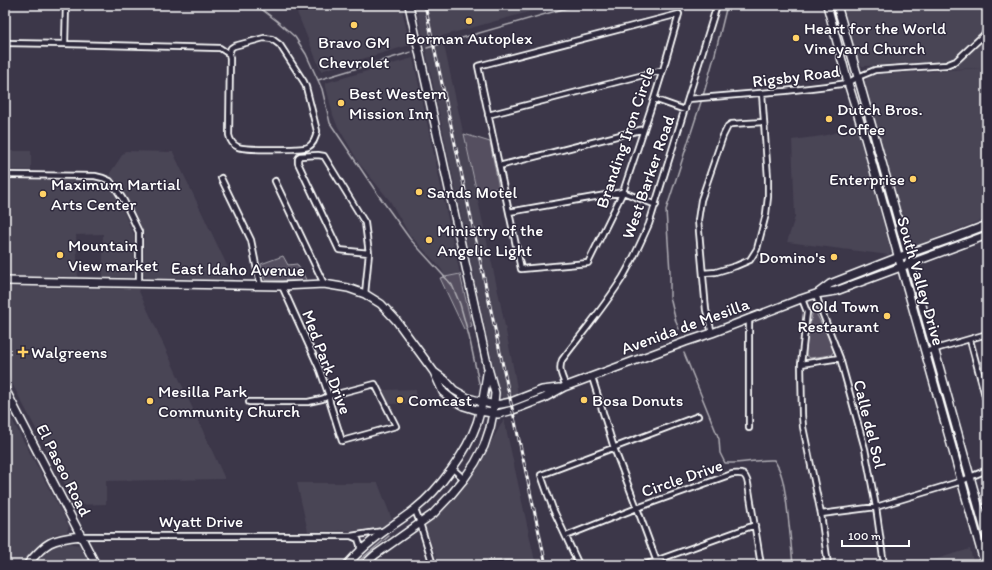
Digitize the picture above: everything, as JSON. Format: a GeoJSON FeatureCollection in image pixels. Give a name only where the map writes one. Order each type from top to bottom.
{"type":"FeatureCollection","features":[{"type":"Feature","properties":{"kind":"main road"},"geometry":{"type":"LineString","coordinates":[[364,565],[375,555],[433,514],[464,479],[484,446],[490,428],[495,393],[488,368],[409,5]]}},
{"type":"Feature","properties":{"kind":"main road","name":"South Valley Drive"},"geometry":{"type":"LineString","coordinates":[[827,5],[985,565]]}},
{"type":"Feature","properties":{"kind":"main road","name":"South Valley Drive"},"geometry":{"type":"LineString","coordinates":[[837,5],[987,537]]}},
{"type":"Feature","properties":{"kind":"main road","name":"Avenida de Mesilla"},"geometry":{"type":"LineString","coordinates":[[816,294],[830,284],[987,225]]}},
{"type":"Feature","properties":{"kind":"main road","name":"Avenida de Mesilla"},"geometry":{"type":"LineString","coordinates":[[480,411],[498,414],[505,413],[544,398],[565,387],[749,318],[816,294],[836,291],[987,235]]}},
{"type":"Feature","properties":{"kind":"main road","name":"East Idaho Avenue"},"geometry":{"type":"LineString","coordinates":[[5,281],[282,286],[324,284],[348,288],[365,294],[381,304],[396,320],[434,372],[443,392],[464,406],[480,411]]}},
{"type":"Feature","properties":{"kind":"main road"},"geometry":{"type":"LineString","coordinates":[[347,565],[366,546],[415,510],[439,485],[452,468],[462,454],[477,424],[485,390],[488,368]]}},
{"type":"Feature","properties":{"kind":"main road","name":"East Idaho Avenue"},"geometry":{"type":"LineString","coordinates":[[434,372],[445,380],[454,390],[468,398],[482,402]]}},
{"type":"Feature","properties":{"kind":"main road","name":"Avenida de Mesilla"},"geometry":{"type":"LineString","coordinates":[[482,402],[494,405],[501,404],[511,402],[542,390],[565,387]]}},
{"type":"Feature","properties":{"kind":"main road","name":"El Paseo Road"},"geometry":{"type":"LineString","coordinates":[[5,390],[96,565]]}},
{"type":"Feature","properties":{"kind":"main road","name":"Wyatt Drive"},"geometry":{"type":"LineString","coordinates":[[27,565],[44,546],[51,541],[64,537],[81,536]]}},
{"type":"Feature","properties":{"kind":"street"},"geometry":{"type":"LineString","coordinates":[[65,44],[66,5]]}},
{"type":"Feature","properties":{"kind":"street","name":"West Barker Road"},"geometry":{"type":"LineString","coordinates":[[565,387],[560,369],[562,360],[623,278],[649,224],[717,5]]}},
{"type":"Feature","properties":{"kind":"street","name":"Branding Iron Circle"},"geometry":{"type":"LineString","coordinates":[[678,14],[664,70],[623,192],[588,263],[521,269],[478,66],[678,14]]}},
{"type":"Feature","properties":{"kind":"street","name":"Rigsby Road"},"geometry":{"type":"LineString","coordinates":[[688,99],[762,93],[848,83],[875,70],[946,65],[956,61],[987,32]]}},
{"type":"Feature","properties":{"kind":"street"},"geometry":{"type":"LineString","coordinates":[[264,38],[272,39],[280,44],[306,87],[317,131],[312,144],[302,149],[286,149],[238,147],[231,142],[229,135],[229,54],[231,48],[234,46],[264,38]]}},
{"type":"Feature","properties":{"kind":"street"},"geometry":{"type":"LineString","coordinates":[[5,43],[220,48],[229,54]]}},
{"type":"Feature","properties":{"kind":"street"},"geometry":{"type":"LineString","coordinates":[[488,114],[664,70]]}},
{"type":"Feature","properties":{"kind":"street"},"geometry":{"type":"LineString","coordinates":[[703,273],[716,272],[750,260],[757,248],[766,214],[768,197],[762,93]]}},
{"type":"Feature","properties":{"kind":"street"},"geometry":{"type":"LineString","coordinates":[[654,100],[685,110]]}},
{"type":"Feature","properties":{"kind":"street"},"geometry":{"type":"LineString","coordinates":[[712,333],[706,310],[698,220],[701,200],[723,136],[728,126],[731,124],[764,122]]}},
{"type":"Feature","properties":{"kind":"street"},"geometry":{"type":"LineString","coordinates":[[499,166],[644,129]]}},
{"type":"Feature","properties":{"kind":"street"},"geometry":{"type":"LineString","coordinates":[[365,294],[369,253],[365,223],[324,156],[300,156],[298,163],[339,250],[369,253]]}},
{"type":"Feature","properties":{"kind":"street"},"geometry":{"type":"LineString","coordinates":[[5,175],[95,176],[110,181],[124,201],[139,232],[139,283]]}},
{"type":"Feature","properties":{"kind":"street"},"geometry":{"type":"LineString","coordinates":[[221,178],[251,240],[260,285]]}},
{"type":"Feature","properties":{"kind":"street"},"geometry":{"type":"LineString","coordinates":[[275,181],[324,284]]}},
{"type":"Feature","properties":{"kind":"street"},"geometry":{"type":"LineString","coordinates":[[509,212],[623,192],[656,205]]}},
{"type":"Feature","properties":{"kind":"street","name":"Med Park Drive"},"geometry":{"type":"LineString","coordinates":[[282,286],[320,370],[330,396],[330,403],[342,441],[396,426],[375,384],[330,396]]}},
{"type":"Feature","properties":{"kind":"street","name":"Calle del Sol"},"geometry":{"type":"LineString","coordinates":[[816,294],[840,358],[865,449],[876,507],[884,565]]}},
{"type":"Feature","properties":{"kind":"street"},"geometry":{"type":"LineString","coordinates":[[802,299],[808,312],[801,364],[803,427],[821,514],[828,565]]}},
{"type":"Feature","properties":{"kind":"street"},"geometry":{"type":"LineString","coordinates":[[749,318],[749,428]]}},
{"type":"Feature","properties":{"kind":"street"},"geometry":{"type":"LineString","coordinates":[[925,352],[987,334]]}},
{"type":"Feature","properties":{"kind":"street"},"geometry":{"type":"LineString","coordinates":[[970,340],[987,403]]}},
{"type":"Feature","properties":{"kind":"street"},"geometry":{"type":"LineString","coordinates":[[801,364],[840,358]]}},
{"type":"Feature","properties":{"kind":"street"},"geometry":{"type":"LineString","coordinates":[[592,377],[614,448],[657,563]]}},
{"type":"Feature","properties":{"kind":"street"},"geometry":{"type":"LineString","coordinates":[[249,402],[308,402],[330,396]]}},
{"type":"Feature","properties":{"kind":"street"},"geometry":{"type":"LineString","coordinates":[[5,409],[15,408]]}},
{"type":"Feature","properties":{"kind":"street"},"geometry":{"type":"LineString","coordinates":[[580,565],[553,509],[541,475],[698,416]]}},
{"type":"Feature","properties":{"kind":"street"},"geometry":{"type":"LineString","coordinates":[[452,468],[464,479]]}},
{"type":"Feature","properties":{"kind":"street"},"geometry":{"type":"LineString","coordinates":[[821,514],[876,507],[962,481],[987,470]]}},
{"type":"Feature","properties":{"kind":"street","name":"Circle Drive"},"geometry":{"type":"LineString","coordinates":[[566,536],[637,508],[732,474],[740,474],[744,475],[747,479],[761,565]]}},
{"type":"Feature","properties":{"kind":"street"},"geometry":{"type":"LineString","coordinates":[[415,510],[420,522],[432,565]]}},
{"type":"Feature","properties":{"kind":"street"},"geometry":{"type":"LineString","coordinates":[[644,565],[657,563],[755,525]]}},
{"type":"Feature","properties":{"kind":"street","name":"Wyatt Drive"},"geometry":{"type":"LineString","coordinates":[[81,536],[351,536],[386,530]]}},
{"type":"Feature","properties":{"kind":"street"},"geometry":{"type":"LineString","coordinates":[[351,536],[358,539],[360,545],[359,552]]}},
{"type":"Feature","properties":{"kind":"street"},"geometry":{"type":"LineString","coordinates":[[454,565],[534,564]]}},
{"type":"Feature","properties":{"kind":"shaded area","name":"Bravo GM Chevrolet"},"geometry":{"type":"Polygon","coordinates":[[[294,5],[401,5],[410,45],[321,71],[294,5]]]}},
{"type":"Feature","properties":{"kind":"shaded area"},"geometry":{"type":"Polygon","coordinates":[[[416,5],[554,5],[442,36],[514,371],[518,395],[509,398],[503,398],[499,393],[416,5]]]}},
{"type":"Feature","properties":{"kind":"shaded area"},"geometry":{"type":"Polygon","coordinates":[[[843,5],[987,5],[987,69],[983,68],[987,73],[987,218],[916,246],[912,245],[908,241],[864,83],[871,75],[981,68],[952,69],[947,61],[862,66],[857,61],[843,5]]]}},
{"type":"Feature","properties":{"kind":"shaded area"},"geometry":{"type":"Polygon","coordinates":[[[413,58],[460,274],[445,277],[442,270],[409,234],[390,201],[359,163],[337,125],[325,83],[413,58]]]}},
{"type":"Feature","properties":{"kind":"shaded area"},"geometry":{"type":"Polygon","coordinates":[[[858,127],[891,251],[889,255],[787,242],[795,217],[792,140],[822,136],[858,127]]]}},
{"type":"Feature","properties":{"kind":"shaded area"},"geometry":{"type":"Polygon","coordinates":[[[464,134],[490,142],[499,188],[477,193],[464,134]]]}},
{"type":"Feature","properties":{"kind":"shaded area"},"geometry":{"type":"Polygon","coordinates":[[[5,151],[31,151],[31,170],[5,170],[5,151]]]}},
{"type":"Feature","properties":{"kind":"shaded area"},"geometry":{"type":"Polygon","coordinates":[[[125,151],[173,152],[234,280],[148,278],[143,275],[143,233],[118,182],[110,176],[110,173],[125,151]]]}},
{"type":"Feature","properties":{"kind":"shaded area"},"geometry":{"type":"Polygon","coordinates":[[[5,180],[98,180],[108,185],[114,192],[134,235],[134,276],[130,278],[103,277],[103,234],[76,235],[78,277],[5,276],[5,180]]]}},
{"type":"Feature","properties":{"kind":"shaded area"},"geometry":{"type":"Polygon","coordinates":[[[283,256],[288,265],[297,264],[307,281],[265,280],[261,264],[283,256]]]}},
{"type":"Feature","properties":{"kind":"shaded area"},"geometry":{"type":"Polygon","coordinates":[[[460,274],[472,327],[464,329],[440,278],[460,274]]]}},
{"type":"Feature","properties":{"kind":"shaded area"},"geometry":{"type":"Polygon","coordinates":[[[5,287],[138,289],[225,479],[106,481],[106,504],[76,505],[5,370],[5,287]]]}},
{"type":"Feature","properties":{"kind":"shaded area"},"geometry":{"type":"Polygon","coordinates":[[[813,304],[816,306],[817,315],[834,351],[831,355],[810,358],[806,355],[806,342],[812,315],[811,307],[813,304]]]}},
{"type":"Feature","properties":{"kind":"shaded area"},"geometry":{"type":"Polygon","coordinates":[[[416,389],[416,403],[389,404],[383,390],[416,389]]]}},
{"type":"Feature","properties":{"kind":"shaded area"},"geometry":{"type":"Polygon","coordinates":[[[5,414],[9,414],[69,526],[67,532],[55,534],[44,541],[29,556],[23,565],[5,565],[5,414]]]}},
{"type":"Feature","properties":{"kind":"shaded area"},"geometry":{"type":"Polygon","coordinates":[[[504,419],[535,561],[438,562],[424,523],[441,510],[460,491],[479,464],[504,419]]]}},
{"type":"Feature","properties":{"kind":"shaded area"},"geometry":{"type":"Polygon","coordinates":[[[297,483],[378,483],[393,522],[383,527],[368,530],[308,532],[297,483]]]}},
{"type":"Feature","properties":{"kind":"shaded area"},"geometry":{"type":"Polygon","coordinates":[[[65,543],[79,545],[90,565],[35,565],[39,559],[54,546],[65,543]]]}},
{"type":"Feature","properties":{"kind":"shaded area"},"geometry":{"type":"Polygon","coordinates":[[[970,549],[974,565],[916,565],[970,549]]]}},
{"type":"Feature","properties":{"kind":"waterway"},"geometry":{"type":"LineString","coordinates":[[256,5],[295,37],[306,54],[322,89],[330,123],[410,239],[452,285],[460,304],[469,336],[479,383]]}},
{"type":"Feature","properties":{"kind":"waterway"},"geometry":{"type":"LineString","coordinates":[[427,48],[577,5]]}},
{"type":"Feature","properties":{"kind":"waterway"},"geometry":{"type":"LineString","coordinates":[[703,96],[727,5]]}},
{"type":"Feature","properties":{"kind":"waterway"},"geometry":{"type":"LineString","coordinates":[[318,80],[411,52]]}},
{"type":"Feature","properties":{"kind":"waterway"},"geometry":{"type":"LineString","coordinates":[[679,329],[670,297],[666,210],[701,102]]}},
{"type":"Feature","properties":{"kind":"waterway"},"geometry":{"type":"LineString","coordinates":[[684,353],[719,439],[720,453],[725,463],[774,460],[777,464],[781,473],[784,489],[793,565]]}},
{"type":"Feature","properties":{"kind":"waterway"},"geometry":{"type":"LineString","coordinates":[[356,565],[389,536]]}},
{"type":"Feature","properties":{"kind":"railway"},"geometry":{"type":"LineString","coordinates":[[425,5],[546,565]]}},
{"type":"Feature","properties":{"kind":"place","name":"Borman Autoplex"},"geometry":{"type":"Point","coordinates":[469,21]}},
{"type":"Feature","properties":{"kind":"place","name":"Bravo GM Chevrolet"},"geometry":{"type":"Point","coordinates":[354,25]}},
{"type":"Feature","properties":{"kind":"place","name":"Heart for the World Vineyard Church"},"geometry":{"type":"Point","coordinates":[796,38]}},
{"type":"Feature","properties":{"kind":"place","name":"Best Western Mission Inn"},"geometry":{"type":"Point","coordinates":[341,103]}},
{"type":"Feature","properties":{"kind":"place","name":"Dutch Bros. Coffee"},"geometry":{"type":"Point","coordinates":[829,119]}},
{"type":"Feature","properties":{"kind":"place","name":"Enterprise"},"geometry":{"type":"Point","coordinates":[913,179]}},
{"type":"Feature","properties":{"kind":"place","name":"Sands Motel"},"geometry":{"type":"Point","coordinates":[419,192]}},
{"type":"Feature","properties":{"kind":"place","name":"Maximum Martial Arts Center"},"geometry":{"type":"Point","coordinates":[43,194]}},
{"type":"Feature","properties":{"kind":"place","name":"Ministry of the Angelic Light"},"geometry":{"type":"Point","coordinates":[429,240]}},
{"type":"Feature","properties":{"kind":"place","name":"Mountain View market"},"geometry":{"type":"Point","coordinates":[60,255]}},
{"type":"Feature","properties":{"kind":"place","name":"Domino's"},"geometry":{"type":"Point","coordinates":[834,257]}},
{"type":"Feature","properties":{"kind":"place","name":"Old Town Restaurant"},"geometry":{"type":"Point","coordinates":[887,316]}},
{"type":"Feature","properties":{"kind":"place","name":"Walgreens"},"geometry":{"type":"Point","coordinates":[23,352]}},
{"type":"Feature","properties":{"kind":"place","name":"Comcast"},"geometry":{"type":"Point","coordinates":[400,400]}},
{"type":"Feature","properties":{"kind":"place","name":"Bosa Donuts"},"geometry":{"type":"Point","coordinates":[584,400]}},
{"type":"Feature","properties":{"kind":"place","name":"Mesilla Park Community Church"},"geometry":{"type":"Point","coordinates":[150,401]}}]}
